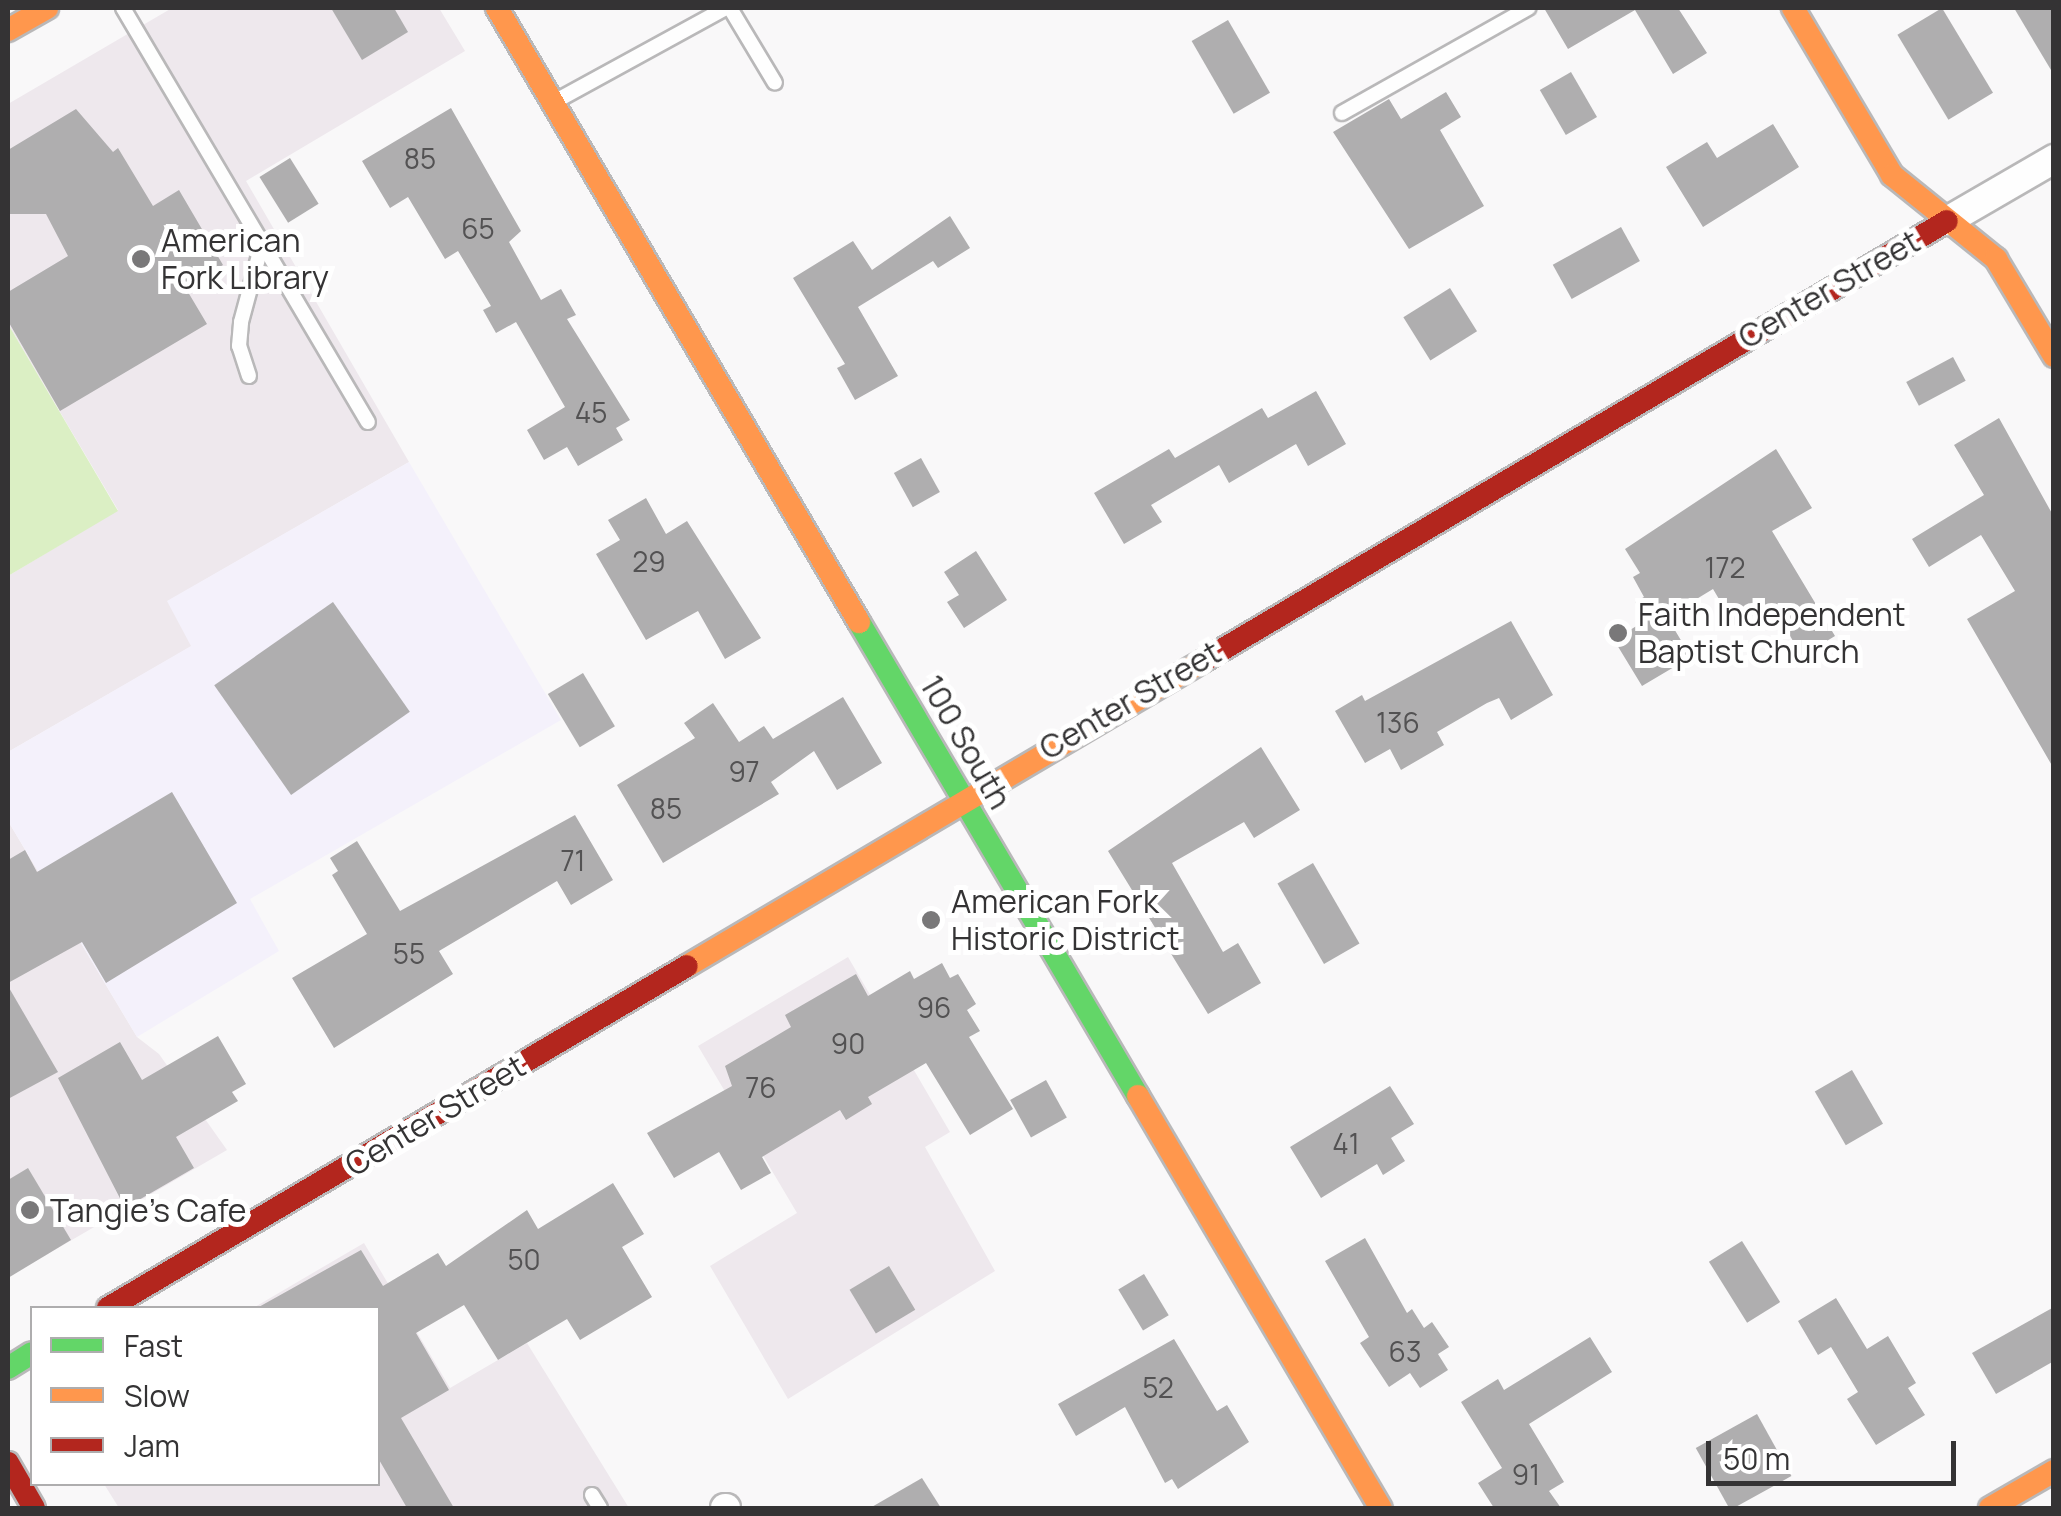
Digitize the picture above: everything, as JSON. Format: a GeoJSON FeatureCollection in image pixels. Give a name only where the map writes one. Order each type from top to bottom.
{"type":"FeatureCollection","features":[{"type":"Feature","properties":{"kind":"street"},"geometry":{"type":"LineString","coordinates":[[8,30],[47,8]]}},
{"type":"Feature","properties":{"kind":"street","name":"100 South"},"geometry":{"type":"LineString","coordinates":[[497,8],[1381,1508]]}},
{"type":"Feature","properties":{"kind":"street"},"geometry":{"type":"LineString","coordinates":[[1792,8],[1892,175],[1996,258],[2054,356]]}},
{"type":"Feature","properties":{"kind":"street","name":"Center Street"},"geometry":{"type":"LineString","coordinates":[[111,1306],[2054,159]]}},
{"type":"Feature","properties":{"kind":"street"},"geometry":{"type":"LineString","coordinates":[[8,1368],[30,1354]]}},
{"type":"Feature","properties":{"kind":"street"},"geometry":{"type":"LineString","coordinates":[[8,1463],[34,1508]]}},
{"type":"Feature","properties":{"kind":"street"},"geometry":{"type":"LineString","coordinates":[[1990,1508],[2054,1470]]}},
{"type":"Feature","properties":{"kind":"lane"},"geometry":{"type":"LineString","coordinates":[[123,8],[368,422]]}},
{"type":"Feature","properties":{"kind":"lane"},"geometry":{"type":"LineString","coordinates":[[554,103],[728,8],[776,83]]}},
{"type":"Feature","properties":{"kind":"lane"},"geometry":{"type":"LineString","coordinates":[[1342,113],[1528,8]]}},
{"type":"Feature","properties":{"kind":"lane"},"geometry":{"type":"LineString","coordinates":[[249,376],[239,346],[241,322],[262,244]]}},
{"type":"Feature","properties":{"kind":"shaded area"},"geometry":{"type":"Polygon","coordinates":[[[172,8],[439,8],[465,51],[246,181],[409,462],[168,601],[192,646],[8,752],[8,576],[118,510],[8,324],[8,104],[172,8]]]}},
{"type":"Feature","properties":{"kind":"shaded area"},"geometry":{"type":"Polygon","coordinates":[[[409,462],[561,720],[250,899],[279,951],[137,1037],[8,821],[8,752],[191,646],[167,601],[409,462]]]}},
{"type":"Feature","properties":{"kind":"shaded area"},"geometry":{"type":"Polygon","coordinates":[[[8,821],[137,1037],[159,1054],[227,1150],[8,1277],[8,821]]]}},
{"type":"Feature","properties":{"kind":"shaded area"},"geometry":{"type":"Polygon","coordinates":[[[848,957],[950,1132],[925,1147],[995,1271],[788,1399],[710,1266],[797,1213],[698,1046],[848,957]]]}},
{"type":"Feature","properties":{"kind":"shaded area"},"geometry":{"type":"Polygon","coordinates":[[[364,1243],[450,1388],[527,1343],[629,1508],[119,1508],[105,1486],[380,1486],[380,1306],[256,1306],[364,1243]]]}},
{"type":"Feature","properties":{"kind":"green space"},"geometry":{"type":"Polygon","coordinates":[[[8,324],[118,511],[8,576],[8,324]]]}},
{"type":"Feature","properties":{"kind":"building"},"geometry":{"type":"Polygon","coordinates":[[[331,8],[394,8],[408,32],[362,60],[331,8]]]}},
{"type":"Feature","properties":{"kind":"building"},"geometry":{"type":"Polygon","coordinates":[[[1544,8],[1678,8],[1707,53],[1673,74],[1635,10],[1568,49],[1544,8]]]}},
{"type":"Feature","properties":{"kind":"building"},"geometry":{"type":"Polygon","coordinates":[[[1942,8],[1993,93],[1948,120],[1897,35],[1942,8]]]}},
{"type":"Feature","properties":{"kind":"building"},"geometry":{"type":"Polygon","coordinates":[[[2014,8],[2054,8],[2054,75],[2014,8]]]}},
{"type":"Feature","properties":{"kind":"building"},"geometry":{"type":"Polygon","coordinates":[[[1228,20],[1270,93],[1234,114],[1192,41],[1228,20]]]}},
{"type":"Feature","properties":{"kind":"building"},"geometry":{"type":"Polygon","coordinates":[[[1571,72],[1597,117],[1566,135],[1540,90],[1571,72]]]}},
{"type":"Feature","properties":{"kind":"building"},"geometry":{"type":"Polygon","coordinates":[[[1446,92],[1461,117],[1440,130],[1484,206],[1409,249],[1333,132],[1389,99],[1401,119],[1446,92]]]}},
{"type":"Feature","properties":{"kind":"building"},"geometry":{"type":"Polygon","coordinates":[[[451,108],[521,231],[509,242],[541,300],[561,289],[576,315],[567,319],[630,420],[616,428],[623,440],[578,466],[567,447],[544,460],[527,430],[565,407],[516,322],[496,333],[483,310],[491,306],[458,251],[445,259],[408,197],[390,208],[362,161],[451,108]]]}},
{"type":"Feature","properties":{"kind":"building","name":"American Fork Library"},"geometry":{"type":"Polygon","coordinates":[[[76,109],[113,152],[118,148],[153,206],[179,190],[223,265],[185,287],[207,324],[60,411],[8,321],[8,292],[68,256],[46,214],[8,214],[8,150],[76,109]]]}},
{"type":"Feature","properties":{"kind":"building"},"geometry":{"type":"Polygon","coordinates":[[[1773,124],[1799,167],[1703,227],[1666,167],[1707,142],[1717,158],[1773,124]]]}},
{"type":"Feature","properties":{"kind":"building"},"geometry":{"type":"Polygon","coordinates":[[[290,158],[319,204],[288,223],[259,177],[290,158]]]}},
{"type":"Feature","properties":{"kind":"building"},"geometry":{"type":"Polygon","coordinates":[[[950,216],[970,248],[938,268],[933,261],[858,307],[898,376],[855,400],[837,368],[845,364],[793,278],[853,241],[872,270],[950,216]]]}},
{"type":"Feature","properties":{"kind":"building"},"geometry":{"type":"Polygon","coordinates":[[[1621,227],[1640,261],[1572,299],[1553,265],[1621,227]]]}},
{"type":"Feature","properties":{"kind":"building"},"geometry":{"type":"Polygon","coordinates":[[[1450,288],[1477,331],[1430,360],[1403,317],[1450,288]]]}},
{"type":"Feature","properties":{"kind":"building"},"geometry":{"type":"Polygon","coordinates":[[[1953,357],[1966,381],[1919,406],[1906,382],[1953,357]]]}},
{"type":"Feature","properties":{"kind":"building"},"geometry":{"type":"Polygon","coordinates":[[[1316,391],[1346,444],[1308,466],[1296,444],[1229,483],[1219,465],[1151,505],[1162,522],[1124,544],[1094,493],[1169,449],[1175,458],[1262,408],[1268,418],[1316,391]]]}},
{"type":"Feature","properties":{"kind":"building"},"geometry":{"type":"Polygon","coordinates":[[[1999,418],[2054,517],[2054,769],[1967,619],[2015,591],[1981,535],[1929,567],[1912,539],[1984,495],[1954,445],[1999,418]]]}},
{"type":"Feature","properties":{"kind":"building"},"geometry":{"type":"Polygon","coordinates":[[[1776,449],[1812,508],[1772,531],[1835,636],[1802,656],[1771,604],[1735,626],[1713,589],[1667,617],[1691,657],[1642,686],[1614,640],[1646,620],[1635,602],[1644,597],[1633,577],[1640,573],[1625,549],[1776,449]]]}},
{"type":"Feature","properties":{"kind":"building"},"geometry":{"type":"Polygon","coordinates":[[[921,458],[940,492],[913,507],[894,473],[921,458]]]}},
{"type":"Feature","properties":{"kind":"building"},"geometry":{"type":"Polygon","coordinates":[[[646,498],[666,534],[687,521],[761,638],[725,659],[698,611],[646,640],[596,554],[620,540],[608,520],[646,498]]]}},
{"type":"Feature","properties":{"kind":"building"},"geometry":{"type":"Polygon","coordinates":[[[976,551],[1007,600],[964,628],[947,602],[959,595],[944,572],[976,551]]]}},
{"type":"Feature","properties":{"kind":"building"},"geometry":{"type":"Polygon","coordinates":[[[333,602],[410,712],[291,795],[214,685],[333,602]]]}},
{"type":"Feature","properties":{"kind":"building"},"geometry":{"type":"Polygon","coordinates":[[[1511,621],[1553,695],[1511,720],[1499,698],[1487,703],[1437,732],[1444,745],[1401,770],[1390,749],[1365,763],[1335,711],[1362,695],[1365,701],[1511,621]]]}},
{"type":"Feature","properties":{"kind":"building"},"geometry":{"type":"Polygon","coordinates":[[[583,673],[615,726],[580,747],[548,694],[583,673]]]}},
{"type":"Feature","properties":{"kind":"building"},"geometry":{"type":"Polygon","coordinates":[[[843,697],[882,763],[837,790],[814,751],[771,782],[779,794],[663,863],[617,785],[695,738],[684,723],[713,703],[739,742],[764,726],[773,739],[843,697]]]}},
{"type":"Feature","properties":{"kind":"building"},"geometry":{"type":"Polygon","coordinates":[[[1261,747],[1300,810],[1254,838],[1244,822],[1172,863],[1223,952],[1238,943],[1261,983],[1208,1014],[1108,851],[1261,747]]]}},
{"type":"Feature","properties":{"kind":"building"},"geometry":{"type":"Polygon","coordinates":[[[172,792],[237,903],[106,983],[82,942],[8,983],[8,860],[25,850],[37,872],[172,792]]]}},
{"type":"Feature","properties":{"kind":"building"},"geometry":{"type":"Polygon","coordinates":[[[575,815],[613,880],[571,905],[557,881],[439,951],[453,974],[334,1048],[292,978],[367,934],[332,875],[338,871],[330,858],[357,841],[400,911],[575,815]]]}},
{"type":"Feature","properties":{"kind":"building"},"geometry":{"type":"Polygon","coordinates":[[[1313,863],[1360,944],[1324,964],[1277,883],[1313,863]]]}},
{"type":"Feature","properties":{"kind":"building"},"geometry":{"type":"Polygon","coordinates":[[[942,963],[950,978],[958,974],[976,1004],[967,1010],[980,1031],[969,1037],[1013,1109],[970,1135],[926,1063],[868,1097],[872,1104],[846,1120],[840,1110],[762,1157],[771,1173],[741,1190],[719,1152],[674,1178],[647,1133],[732,1086],[725,1066],[791,1027],[785,1015],[856,974],[868,996],[910,971],[914,979],[942,963]]]}},
{"type":"Feature","properties":{"kind":"building"},"geometry":{"type":"Polygon","coordinates":[[[8,986],[58,1072],[8,1099],[8,986]]]}},
{"type":"Feature","properties":{"kind":"building"},"geometry":{"type":"Polygon","coordinates":[[[218,1036],[246,1084],[232,1092],[238,1101],[176,1137],[194,1168],[125,1208],[58,1078],[120,1042],[142,1080],[218,1036]]]}},
{"type":"Feature","properties":{"kind":"building"},"geometry":{"type":"Polygon","coordinates":[[[1852,1070],[1883,1124],[1846,1145],[1815,1092],[1852,1070]]]}},
{"type":"Feature","properties":{"kind":"building"},"geometry":{"type":"Polygon","coordinates":[[[1046,1080],[1067,1118],[1031,1137],[1010,1100],[1046,1080]]]}},
{"type":"Feature","properties":{"kind":"building"},"geometry":{"type":"Polygon","coordinates":[[[1390,1086],[1414,1124],[1391,1138],[1405,1161],[1383,1175],[1377,1164],[1321,1198],[1290,1147],[1390,1086]]]}},
{"type":"Feature","properties":{"kind":"building","name":"Tangie's Cafe"},"geometry":{"type":"Polygon","coordinates":[[[28,1168],[71,1240],[8,1278],[8,1180],[28,1168]]]}},
{"type":"Feature","properties":{"kind":"building"},"geometry":{"type":"Polygon","coordinates":[[[613,1183],[644,1234],[622,1247],[652,1297],[580,1340],[567,1319],[498,1360],[464,1305],[416,1333],[449,1390],[401,1418],[454,1508],[407,1508],[380,1461],[380,1306],[261,1306],[361,1250],[383,1286],[438,1253],[446,1266],[527,1210],[538,1229],[613,1183]]]}},
{"type":"Feature","properties":{"kind":"building"},"geometry":{"type":"Polygon","coordinates":[[[1365,1238],[1407,1313],[1412,1309],[1424,1328],[1432,1322],[1449,1347],[1438,1354],[1448,1370],[1420,1388],[1410,1373],[1389,1387],[1360,1343],[1369,1337],[1325,1261],[1365,1238]]]}},
{"type":"Feature","properties":{"kind":"building"},"geometry":{"type":"Polygon","coordinates":[[[1742,1241],[1780,1302],[1747,1323],[1709,1262],[1742,1241]]]}},
{"type":"Feature","properties":{"kind":"building"},"geometry":{"type":"Polygon","coordinates":[[[889,1266],[915,1310],[876,1333],[850,1290],[889,1266]]]}},
{"type":"Feature","properties":{"kind":"building"},"geometry":{"type":"Polygon","coordinates":[[[1144,1274],[1169,1315],[1143,1331],[1118,1289],[1144,1274]]]}},
{"type":"Feature","properties":{"kind":"building"},"geometry":{"type":"Polygon","coordinates":[[[1836,1298],[1867,1349],[1888,1336],[1916,1383],[1908,1388],[1925,1415],[1876,1445],[1847,1399],[1858,1392],[1831,1347],[1818,1355],[1798,1321],[1836,1298]]]}},
{"type":"Feature","properties":{"kind":"building"},"geometry":{"type":"Polygon","coordinates":[[[2054,1307],[2054,1361],[1996,1394],[1972,1353],[2054,1307]]]}},
{"type":"Feature","properties":{"kind":"building"},"geometry":{"type":"Polygon","coordinates":[[[1590,1337],[1612,1372],[1529,1424],[1564,1482],[1549,1491],[1561,1508],[1494,1508],[1478,1483],[1502,1468],[1461,1402],[1498,1379],[1504,1390],[1590,1337]]]}},
{"type":"Feature","properties":{"kind":"building"},"geometry":{"type":"Polygon","coordinates":[[[1174,1339],[1217,1411],[1227,1405],[1249,1442],[1178,1489],[1172,1479],[1165,1483],[1125,1407],[1076,1436],[1058,1404],[1174,1339]]]}},
{"type":"Feature","properties":{"kind":"building"},"geometry":{"type":"Polygon","coordinates":[[[1757,1414],[1791,1476],[1729,1508],[1696,1448],[1757,1414]]]}},
{"type":"Feature","properties":{"kind":"building"},"geometry":{"type":"Polygon","coordinates":[[[922,1478],[941,1508],[870,1508],[922,1478]]]}},
{"type":"Feature","properties":{"kind":"traffic: fast"},"geometry":{"type":"LineString","coordinates":[[859,622],[1138,1096]]}},
{"type":"Feature","properties":{"kind":"traffic: fast"},"geometry":{"type":"LineString","coordinates":[[8,1368],[30,1354]]}},
{"type":"Feature","properties":{"kind":"traffic: slow"},"geometry":{"type":"LineString","coordinates":[[8,30],[47,8]]}},
{"type":"Feature","properties":{"kind":"traffic: slow"},"geometry":{"type":"LineString","coordinates":[[497,8],[859,622]]}},
{"type":"Feature","properties":{"kind":"traffic: slow"},"geometry":{"type":"LineString","coordinates":[[1793,8],[1892,175],[1996,259],[2054,356]]}},
{"type":"Feature","properties":{"kind":"traffic: slow"},"geometry":{"type":"LineString","coordinates":[[687,966],[1203,661]]}},
{"type":"Feature","properties":{"kind":"traffic: slow"},"geometry":{"type":"LineString","coordinates":[[1138,1096],[1381,1508]]}},
{"type":"Feature","properties":{"kind":"traffic: slow"},"geometry":{"type":"LineString","coordinates":[[1990,1508],[2054,1471]]}},
{"type":"Feature","properties":{"kind":"traffic: jam"},"geometry":{"type":"LineString","coordinates":[[1203,661],[1947,221]]}},
{"type":"Feature","properties":{"kind":"traffic: jam"},"geometry":{"type":"LineString","coordinates":[[111,1306],[687,966]]}},
{"type":"Feature","properties":{"kind":"traffic: jam"},"geometry":{"type":"LineString","coordinates":[[8,1463],[34,1508]]}},
{"type":"Feature","properties":{"kind":"place","name":"American Fork Library"},"geometry":{"type":"Point","coordinates":[141,259]}},
{"type":"Feature","properties":{"kind":"place","name":"Faith Independent Baptist Church"},"geometry":{"type":"Point","coordinates":[1618,633]}},
{"type":"Feature","properties":{"kind":"place","name":"American Fork Historic District"},"geometry":{"type":"Point","coordinates":[931,920]}},
{"type":"Feature","properties":{"kind":"place","name":"Tangie's Cafe"},"geometry":{"type":"Point","coordinates":[30,1210]}}]}
